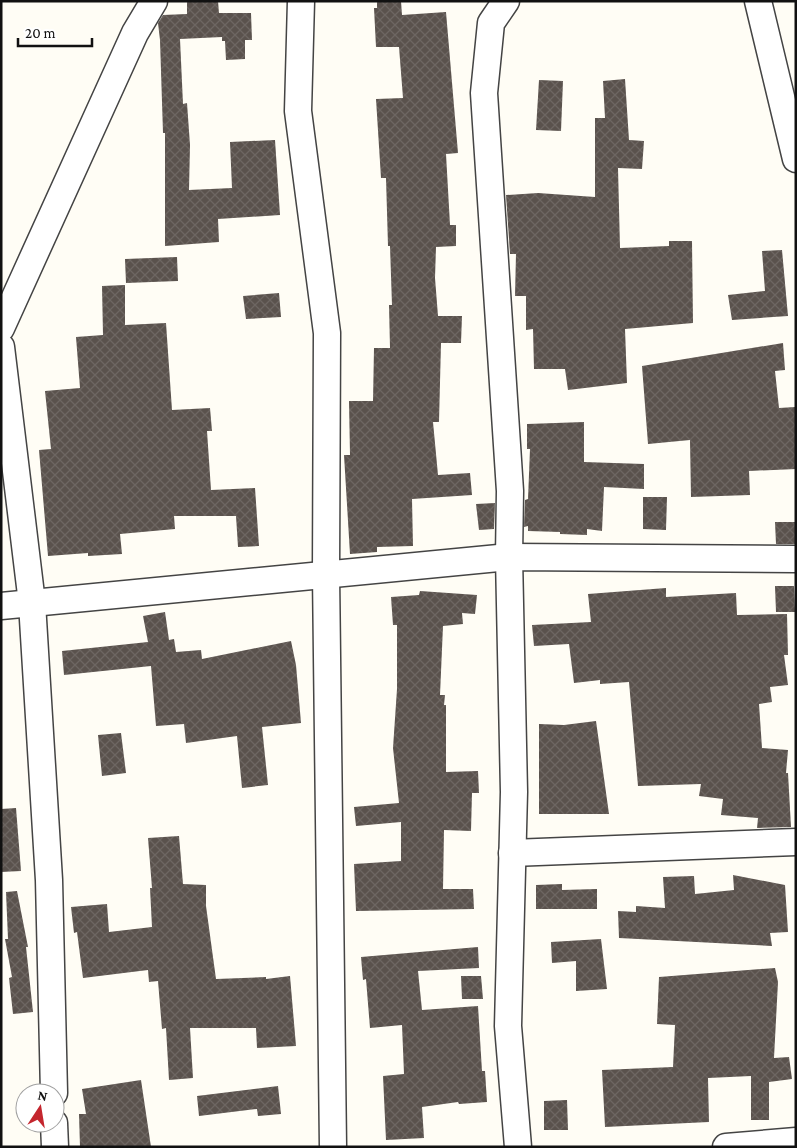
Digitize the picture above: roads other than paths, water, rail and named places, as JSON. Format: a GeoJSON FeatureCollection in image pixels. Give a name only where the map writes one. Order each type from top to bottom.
{"type":"FeatureCollection","features":[{"type":"Feature","properties":{"kind":"street"},"geometry":{"type":"LineString","coordinates":[[1,328],[135,33],[154,1]]}},
{"type":"Feature","properties":{"kind":"street"},"geometry":{"type":"LineString","coordinates":[[302,1],[298,111],[327,333],[326,574],[333,1147]]}},
{"type":"Feature","properties":{"kind":"street"},"geometry":{"type":"LineString","coordinates":[[506,1],[491,23],[484,93],[510,491],[514,792],[508,1026],[518,1147]]}},
{"type":"Feature","properties":{"kind":"street"},"geometry":{"type":"LineString","coordinates":[[758,1],[796,159]]}},
{"type":"Feature","properties":{"kind":"street"},"geometry":{"type":"LineString","coordinates":[[1,347],[32,603],[49,880],[54,1083]]}},
{"type":"Feature","properties":{"kind":"street"},"geometry":{"type":"LineString","coordinates":[[1,606],[510,557],[796,559]]}},
{"type":"Feature","properties":{"kind":"street"},"geometry":{"type":"LineString","coordinates":[[512,853],[796,842]]}},
{"type":"Feature","properties":{"kind":"street"},"geometry":{"type":"LineString","coordinates":[[54,1133],[55,1147]]}},
{"type":"Feature","properties":{"kind":"street"},"geometry":{"type":"LineString","coordinates":[[726,1147],[796,1140]]}}]}
